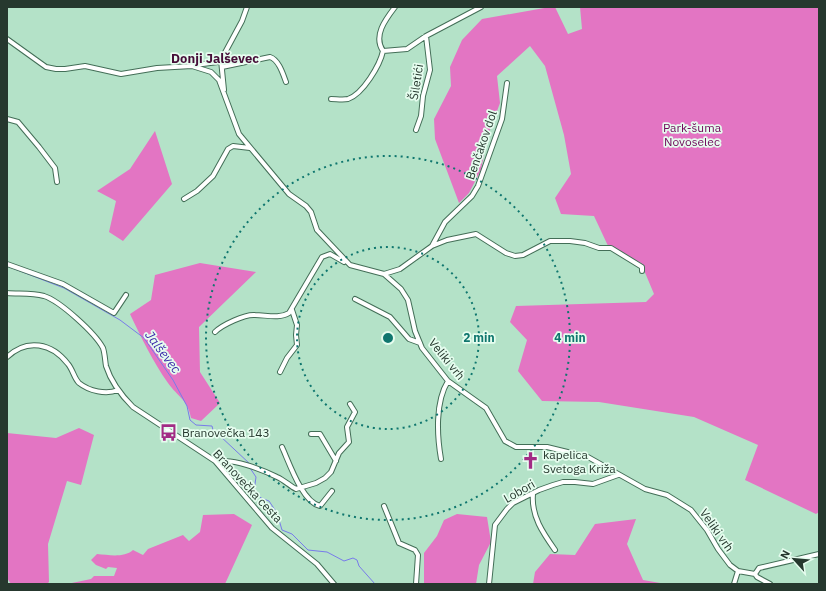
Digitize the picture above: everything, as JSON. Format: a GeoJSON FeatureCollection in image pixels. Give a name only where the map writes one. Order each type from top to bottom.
{"type":"FeatureCollection","features":[{"type":"Feature","properties":{"kind":"street"},"geometry":{"type":"LineString","coordinates":[[224,96],[221,60],[242,21],[247,7]]}},
{"type":"Feature","properties":{"kind":"street"},"geometry":{"type":"LineString","coordinates":[[331,99],[348,98],[362,88],[377,68],[384,51],[378,41],[380,32],[395,7]]}},
{"type":"Feature","properties":{"kind":"street","name":"Šiletići"},"geometry":{"type":"LineString","coordinates":[[384,51],[408,49],[426,36],[481,7]]}},
{"type":"Feature","properties":{"kind":"street","name":"Šiletići"},"geometry":{"type":"LineString","coordinates":[[416,130],[421,116],[423,96],[430,70],[426,36]]}},
{"type":"Feature","properties":{"kind":"street"},"geometry":{"type":"LineString","coordinates":[[7,39],[46,66],[56,69],[85,66],[122,74],[157,68],[192,66],[221,60]]}},
{"type":"Feature","properties":{"kind":"street"},"geometry":{"type":"LineString","coordinates":[[222,67],[270,57],[273,58],[282,71],[286,82]]}},
{"type":"Feature","properties":{"kind":"street"},"geometry":{"type":"LineString","coordinates":[[192,66],[207,70],[215,75],[219,80],[236,130],[289,194],[306,206],[311,212],[317,230],[350,265]]}},
{"type":"Feature","properties":{"kind":"street","name":"Benčakov dol"},"geometry":{"type":"LineString","coordinates":[[432,246],[445,222],[472,196],[478,186],[502,119],[507,83]]}},
{"type":"Feature","properties":{"kind":"street"},"geometry":{"type":"LineString","coordinates":[[7,119],[18,122],[39,147],[55,168],[57,182]]}},
{"type":"Feature","properties":{"kind":"street"},"geometry":{"type":"LineString","coordinates":[[184,199],[197,191],[213,176],[228,149],[233,146],[251,148]]}},
{"type":"Feature","properties":{"kind":"street"},"geometry":{"type":"LineString","coordinates":[[384,274],[400,269],[432,246],[447,240],[476,234],[506,253],[515,256],[523,254],[550,241],[570,241],[585,243],[599,248],[611,248],[642,267],[642,271]]}},
{"type":"Feature","properties":{"kind":"street","name":"Veliki vrh"},"geometry":{"type":"LineString","coordinates":[[292,310],[322,257],[330,254],[350,265],[384,274],[393,281],[408,300],[415,331],[420,343],[448,381],[486,408],[492,416],[503,438],[508,443],[516,447],[547,447],[588,457],[618,475],[646,489],[667,495],[691,510],[707,530],[722,555],[730,565],[738,571]]}},
{"type":"Feature","properties":{"kind":"street"},"geometry":{"type":"LineString","coordinates":[[7,264],[62,284],[114,313],[126,295]]}},
{"type":"Feature","properties":{"kind":"street","name":"Branovečka cesta"},"geometry":{"type":"LineString","coordinates":[[7,293],[44,296],[54,301],[71,314],[100,343],[104,350],[109,375],[118,390],[133,407],[202,451],[217,463],[272,528],[317,564],[334,584]]}},
{"type":"Feature","properties":{"kind":"street"},"geometry":{"type":"LineString","coordinates":[[355,299],[390,317],[409,339],[420,343]]}},
{"type":"Feature","properties":{"kind":"street"},"geometry":{"type":"LineString","coordinates":[[215,332],[227,323],[251,315],[282,316],[292,310],[297,325],[297,345],[286,358],[280,372]]}},
{"type":"Feature","properties":{"kind":"street"},"geometry":{"type":"LineString","coordinates":[[7,357],[13,351],[32,344],[56,351],[69,364],[78,382],[84,386],[93,391],[118,390]]}},
{"type":"Feature","properties":{"kind":"street"},"geometry":{"type":"LineString","coordinates":[[441,459],[437,435],[443,389],[448,381]]}},
{"type":"Feature","properties":{"kind":"street"},"geometry":{"type":"LineString","coordinates":[[217,463],[224,460],[257,468],[278,477],[296,489],[325,478],[331,472],[339,453],[349,442],[347,427],[355,412],[350,404]]}},
{"type":"Feature","properties":{"kind":"street"},"geometry":{"type":"LineString","coordinates":[[311,434],[320,434],[336,461]]}},
{"type":"Feature","properties":{"kind":"street"},"geometry":{"type":"LineString","coordinates":[[282,447],[302,488],[311,501],[320,506],[332,491]]}},
{"type":"Feature","properties":{"kind":"street","name":"Lobori"},"geometry":{"type":"LineString","coordinates":[[489,584],[495,525],[499,517],[514,503],[540,490],[564,482],[594,484],[618,475]]}},
{"type":"Feature","properties":{"kind":"street"},"geometry":{"type":"LineString","coordinates":[[533,494],[534,514],[542,534],[555,550]]}},
{"type":"Feature","properties":{"kind":"street"},"geometry":{"type":"LineString","coordinates":[[384,506],[399,543],[415,550],[418,555],[416,584]]}},
{"type":"Feature","properties":{"kind":"street"},"geometry":{"type":"LineString","coordinates":[[755,574],[759,568],[819,554]]}},
{"type":"Feature","properties":{"kind":"street"},"geometry":{"type":"LineString","coordinates":[[734,584],[738,571],[755,574],[770,584]]}},
{"type":"Feature","properties":{"kind":"green space","name":"Park-šuma Novoselec"},"geometry":{"type":"Polygon","coordinates":[[[555,7],[568,34],[582,29],[580,7],[819,7],[819,512],[816,514],[745,480],[758,445],[694,417],[599,402],[542,401],[518,371],[527,340],[510,322],[516,306],[646,302],[654,294],[641,263],[609,248],[594,216],[561,214],[555,198],[571,174],[564,135],[545,66],[530,46],[497,76],[500,103],[487,138],[481,170],[469,193],[459,203],[435,139],[434,119],[451,86],[450,67],[462,40],[482,19],[555,7]]]}},
{"type":"Feature","properties":{"kind":"green space"},"geometry":{"type":"Polygon","coordinates":[[[155,131],[172,184],[123,241],[109,232],[116,201],[97,191],[130,169],[155,131]]]}},
{"type":"Feature","properties":{"kind":"green space"},"geometry":{"type":"Polygon","coordinates":[[[200,263],[256,272],[199,327],[200,372],[220,403],[201,421],[191,418],[188,407],[157,367],[130,314],[151,300],[155,275],[200,263]]]}},
{"type":"Feature","properties":{"kind":"green space"},"geometry":{"type":"Polygon","coordinates":[[[79,428],[94,435],[81,485],[67,481],[48,544],[49,582],[47,584],[11,584],[7,578],[7,433],[56,438],[79,428]]]}},
{"type":"Feature","properties":{"kind":"green space"},"geometry":{"type":"Polygon","coordinates":[[[234,514],[252,525],[225,584],[67,584],[91,579],[94,576],[114,576],[117,568],[108,567],[106,569],[96,565],[91,560],[97,554],[121,555],[129,553],[133,550],[143,555],[148,549],[183,535],[189,541],[200,532],[203,515],[234,514]]]}},
{"type":"Feature","properties":{"kind":"green space"},"geometry":{"type":"Polygon","coordinates":[[[457,514],[487,517],[491,542],[479,565],[476,584],[424,584],[424,553],[437,536],[444,520],[457,514]]]}},
{"type":"Feature","properties":{"kind":"green space"},"geometry":{"type":"Polygon","coordinates":[[[636,519],[627,544],[643,580],[666,584],[533,584],[535,572],[550,554],[575,555],[595,524],[636,519]]]}},
{"type":"Feature","properties":{"kind":"waterway","name":"Jalševec"},"geometry":{"type":"LineString","coordinates":[[7,266],[64,288],[120,320],[144,338],[173,380],[187,406],[190,420],[196,425],[212,426],[214,434],[219,435],[250,464]]}},
{"type":"Feature","properties":{"kind":"waterway","name":"Jalševec"},"geometry":{"type":"LineString","coordinates":[[250,468],[256,477],[254,491],[261,498],[269,501],[277,513],[282,530],[292,534],[308,550],[327,552],[344,561],[353,558],[357,560],[359,566],[375,584]]}},
{"type":"Feature","properties":{"kind":"place","name":"Branovečka 143"},"geometry":{"type":"Point","coordinates":[169,432]}},
{"type":"Feature","properties":{"kind":"place","name":"kapelica Svetoga Križa"},"geometry":{"type":"Point","coordinates":[530,461]}},
{"type":"Feature","properties":{"kind":"district","name":"Donji Jalševec"},"geometry":{"type":"Point","coordinates":[215,58]}}]}
